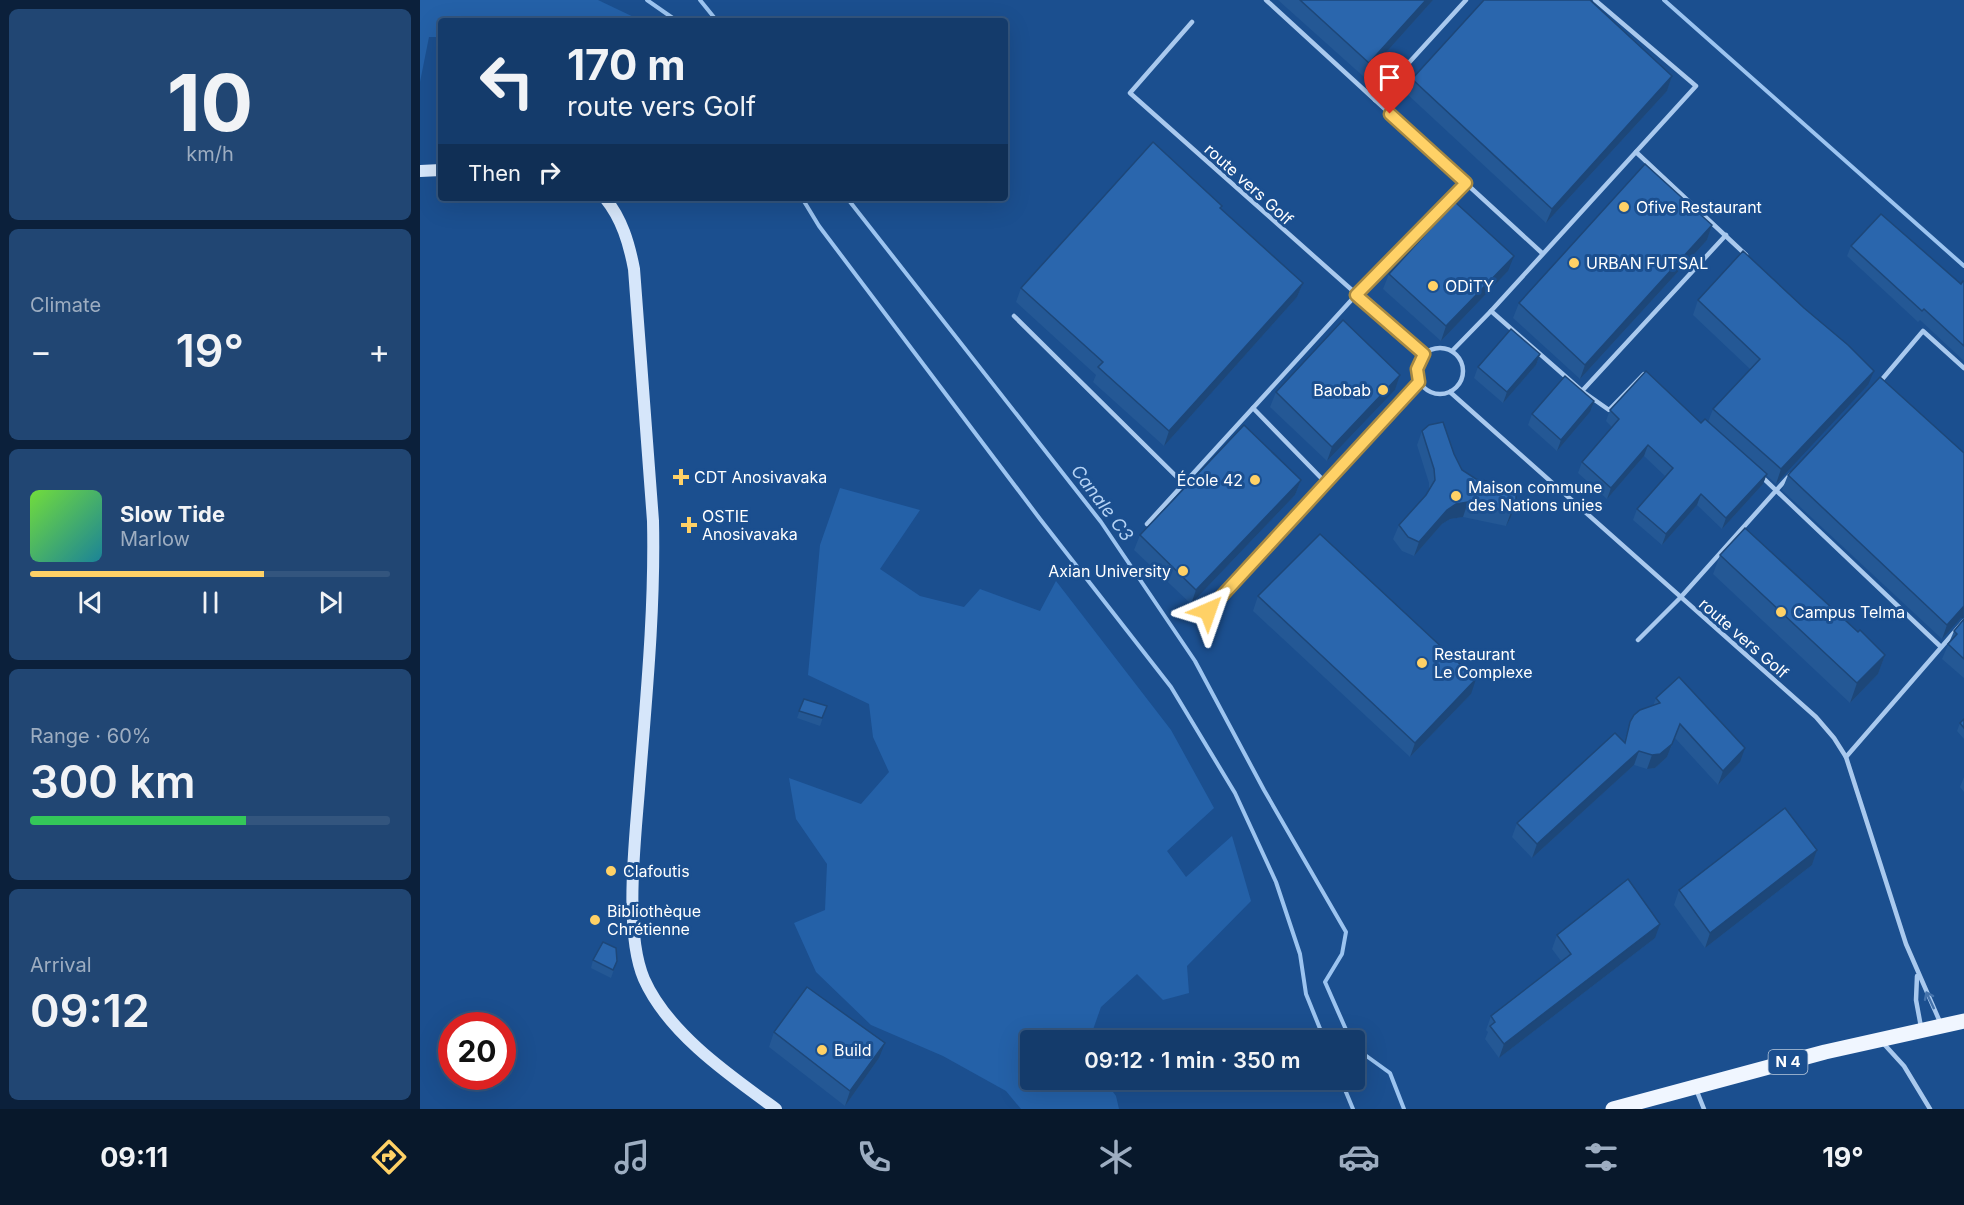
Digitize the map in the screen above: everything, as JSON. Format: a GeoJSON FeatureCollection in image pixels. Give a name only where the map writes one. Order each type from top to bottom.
{"type":"FeatureCollection","features":[{"type":"Feature","properties":{"kind":"main road"},"geometry":{"type":"LineString","coordinates":[[420,171],[438,170]]}},
{"type":"Feature","properties":{"kind":"main road"},"geometry":{"type":"LineString","coordinates":[[607,201],[616,212],[623,228],[630,246],[634,269],[653,521],[654,552],[650,633],[636,822],[633,916],[638,961],[652,995],[674,1024],[718,1065],[776,1109]]}},
{"type":"Feature","properties":{"kind":"main road","name":"N 4"},"geometry":{"type":"LineString","coordinates":[[1613,1109],[1879,1038],[1921,1032],[1964,1021]]}},
{"type":"Feature","properties":{"kind":"lane"},"geometry":{"type":"LineString","coordinates":[[1266,0],[1542,253]]}},
{"type":"Feature","properties":{"kind":"lane"},"geometry":{"type":"LineString","coordinates":[[1375,100],[1466,0]]}},
{"type":"Feature","properties":{"kind":"lane"},"geometry":{"type":"LineString","coordinates":[[1452,351],[1696,86],[1594,0]]}},
{"type":"Feature","properties":{"kind":"lane","name":"route vers Golf"},"geometry":{"type":"LineString","coordinates":[[1192,22],[1130,93],[1424,354]]}},
{"type":"Feature","properties":{"kind":"lane"},"geometry":{"type":"LineString","coordinates":[[1636,152],[1751,261]]}},
{"type":"Feature","properties":{"kind":"lane"},"geometry":{"type":"LineString","coordinates":[[1147,524],[1356,295],[1466,183]]}},
{"type":"Feature","properties":{"kind":"lane"},"geometry":{"type":"LineString","coordinates":[[1582,391],[1726,236]]}},
{"type":"Feature","properties":{"kind":"lane"},"geometry":{"type":"LineString","coordinates":[[1491,311],[1582,391],[1609,410],[1644,374],[1653,381]]}},
{"type":"Feature","properties":{"kind":"lane"},"geometry":{"type":"LineString","coordinates":[[1014,316],[1184,484]]}},
{"type":"Feature","properties":{"kind":"lane"},"geometry":{"type":"LineString","coordinates":[[1884,393],[1876,386],[1923,331],[1964,368]]}},
{"type":"Feature","properties":{"kind":"lane"},"geometry":{"type":"LineString","coordinates":[[1438,348],[1452,351],[1461,360],[1463,375],[1461,383],[1450,392],[1442,394],[1434,394],[1424,389],[1419,382],[1417,369],[1424,354],[1438,348]]}},
{"type":"Feature","properties":{"kind":"lane"},"geometry":{"type":"LineString","coordinates":[[1208,611],[1419,382]]}},
{"type":"Feature","properties":{"kind":"lane","name":"route vers Golf"},"geometry":{"type":"LineString","coordinates":[[1450,392],[1816,717],[1834,738],[1846,758],[1917,974],[1942,1027]]}},
{"type":"Feature","properties":{"kind":"lane"},"geometry":{"type":"LineString","coordinates":[[1253,408],[1326,483]]}},
{"type":"Feature","properties":{"kind":"lane"},"geometry":{"type":"LineString","coordinates":[[1759,474],[1941,646]]}},
{"type":"Feature","properties":{"kind":"lane"},"geometry":{"type":"LineString","coordinates":[[1638,640],[1680,598],[1792,474]]}},
{"type":"Feature","properties":{"kind":"lane"},"geometry":{"type":"LineString","coordinates":[[1846,758],[1964,621]]}},
{"type":"Feature","properties":{"kind":"lane","name":"route vers Golf"},"geometry":{"type":"LineString","coordinates":[[1917,974],[1916,1000],[1921,1032]]}},
{"type":"Feature","properties":{"kind":"lane"},"geometry":{"type":"LineString","coordinates":[[1879,1038],[1905,1066],[1930,1109]]}},
{"type":"Feature","properties":{"kind":"lane"},"geometry":{"type":"LineString","coordinates":[[1694,1087],[1704,1109]]}},
{"type":"Feature","properties":{"kind":"shaded area"},"geometry":{"type":"Polygon","coordinates":[[[420,0],[598,0],[636,18],[438,18],[438,37],[429,37],[420,82],[420,0]]]}},
{"type":"Feature","properties":{"kind":"shaded area"},"geometry":{"type":"Polygon","coordinates":[[[840,488],[920,510],[880,569],[920,596],[964,607],[980,589],[1040,611],[1056,581],[1171,730],[1214,808],[1167,851],[1186,877],[1232,836],[1251,901],[1187,966],[1189,993],[1163,1000],[1137,974],[1101,1007],[1093,1030],[1020,1030],[1020,1090],[1112,1090],[1116,1096],[1119,1109],[1021,1109],[1006,1091],[943,1056],[871,1025],[816,972],[794,923],[825,910],[827,864],[796,819],[789,778],[861,804],[889,772],[873,737],[869,704],[808,675],[820,545],[840,488]]]}},
{"type":"Feature","properties":{"kind":"building"},"geometry":{"type":"Polygon","coordinates":[[[1300,0],[1426,0],[1369,63],[1300,0]]]}},
{"type":"Feature","properties":{"kind":"building"},"geometry":{"type":"Polygon","coordinates":[[[1484,0],[1590,0],[1672,76],[1552,209],[1412,79],[1484,0]]]}},
{"type":"Feature","properties":{"kind":"building"},"geometry":{"type":"Polygon","coordinates":[[[1153,142],[1222,206],[1220,208],[1303,283],[1169,431],[1098,367],[1103,362],[1021,288],[1153,142]]]}},
{"type":"Feature","properties":{"kind":"building"},"geometry":{"type":"Polygon","coordinates":[[[1645,164],[1712,225],[1585,365],[1519,303],[1645,164]]]}},
{"type":"Feature","properties":{"kind":"building"},"geometry":{"type":"Polygon","coordinates":[[[1455,202],[1514,256],[1446,326],[1389,274],[1455,202]]]}},
{"type":"Feature","properties":{"kind":"building"},"geometry":{"type":"Polygon","coordinates":[[[1881,214],[1961,284],[1964,282],[1964,346],[1851,246],[1881,214]]]}},
{"type":"Feature","properties":{"kind":"building"},"geometry":{"type":"Polygon","coordinates":[[[1743,251],[1874,371],[1781,469],[1713,409],[1760,359],[1698,300],[1743,251]]]}},
{"type":"Feature","properties":{"kind":"building"},"geometry":{"type":"Polygon","coordinates":[[[1343,320],[1400,375],[1332,447],[1276,392],[1343,320]]]}},
{"type":"Feature","properties":{"kind":"building"},"geometry":{"type":"Polygon","coordinates":[[[1511,329],[1540,354],[1507,392],[1478,367],[1511,329]]]}},
{"type":"Feature","properties":{"kind":"building"},"geometry":{"type":"Polygon","coordinates":[[[1646,371],[1701,423],[1705,419],[1767,474],[1726,518],[1701,494],[1666,534],[1637,509],[1673,468],[1648,445],[1611,488],[1582,462],[1619,419],[1610,410],[1646,371]]]}},
{"type":"Feature","properties":{"kind":"building"},"geometry":{"type":"Polygon","coordinates":[[[1565,376],[1594,401],[1561,440],[1532,414],[1565,376]]]}},
{"type":"Feature","properties":{"kind":"building"},"geometry":{"type":"Polygon","coordinates":[[[1880,377],[1964,453],[1964,606],[1947,625],[1788,475],[1880,377]]]}},
{"type":"Feature","properties":{"kind":"building"},"geometry":{"type":"Polygon","coordinates":[[[1443,422],[1462,470],[1476,479],[1516,487],[1516,502],[1511,512],[1468,502],[1456,504],[1447,510],[1419,542],[1408,537],[1399,525],[1426,495],[1435,480],[1434,469],[1422,431],[1429,425],[1443,422]]]}},
{"type":"Feature","properties":{"kind":"building"},"geometry":{"type":"Polygon","coordinates":[[[1244,425],[1301,480],[1196,590],[1140,535],[1244,425]]]}},
{"type":"Feature","properties":{"kind":"building"},"geometry":{"type":"Polygon","coordinates":[[[1745,528],[1885,655],[1857,683],[1720,555],[1745,528]]]}},
{"type":"Feature","properties":{"kind":"building"},"geometry":{"type":"Polygon","coordinates":[[[1320,534],[1476,679],[1415,743],[1258,596],[1320,534]]]}},
{"type":"Feature","properties":{"kind":"building"},"geometry":{"type":"Polygon","coordinates":[[[1964,619],[1964,659],[1948,644],[1957,634],[1954,631],[1964,619]]]}},
{"type":"Feature","properties":{"kind":"building"},"geometry":{"type":"Polygon","coordinates":[[[1679,677],[1745,748],[1723,771],[1680,724],[1672,744],[1660,754],[1652,755],[1639,751],[1537,844],[1517,823],[1615,733],[1625,743],[1634,715],[1640,710],[1660,703],[1656,698],[1679,677]]]}},
{"type":"Feature","properties":{"kind":"building"},"geometry":{"type":"Polygon","coordinates":[[[804,699],[827,706],[822,718],[799,711],[804,699]]]}},
{"type":"Feature","properties":{"kind":"building"},"geometry":{"type":"Polygon","coordinates":[[[1785,808],[1817,850],[1710,933],[1679,890],[1785,808]]]}},
{"type":"Feature","properties":{"kind":"building"},"geometry":{"type":"Polygon","coordinates":[[[1628,879],[1660,924],[1504,1044],[1490,1026],[1495,1022],[1491,1016],[1571,954],[1557,935],[1628,879]]]}},
{"type":"Feature","properties":{"kind":"building"},"geometry":{"type":"Polygon","coordinates":[[[603,942],[616,948],[617,961],[613,970],[593,960],[603,942]]]}},
{"type":"Feature","properties":{"kind":"building"},"geometry":{"type":"Polygon","coordinates":[[[807,987],[885,1043],[850,1091],[774,1032],[807,987]]]}},
{"type":"Feature","properties":{"kind":"waterway"},"geometry":{"type":"LineString","coordinates":[[647,0],[673,18]]}},
{"type":"Feature","properties":{"kind":"waterway","name":"Canale C3"},"geometry":{"type":"LineString","coordinates":[[700,0],[715,18]]}},
{"type":"Feature","properties":{"kind":"waterway"},"geometry":{"type":"LineString","coordinates":[[1664,0],[1964,266]]}},
{"type":"Feature","properties":{"kind":"waterway"},"geometry":{"type":"LineString","coordinates":[[804,201],[819,226],[1040,519],[1171,687],[1235,793],[1276,882],[1300,954],[1306,994],[1321,1030]]}},
{"type":"Feature","properties":{"kind":"waterway","name":"Canale C3"},"geometry":{"type":"LineString","coordinates":[[849,201],[1101,522],[1195,661],[1264,790],[1346,932],[1342,954],[1325,982],[1346,1030]]}},
{"type":"Feature","properties":{"kind":"waterway","name":"Canale C3"},"geometry":{"type":"LineString","coordinates":[[1365,1055],[1390,1073],[1404,1109]]}},
{"type":"Feature","properties":{"kind":"waterway"},"geometry":{"type":"LineString","coordinates":[[1345,1090],[1353,1109]]}},
{"type":"Feature","properties":{"kind":"place","name":"Ofive Restaurant"},"geometry":{"type":"Point","coordinates":[1624,207]}},
{"type":"Feature","properties":{"kind":"place","name":"URBAN FUTSAL"},"geometry":{"type":"Point","coordinates":[1574,263]}},
{"type":"Feature","properties":{"kind":"place","name":"ODiTY"},"geometry":{"type":"Point","coordinates":[1433,286]}},
{"type":"Feature","properties":{"kind":"place","name":"Baobab"},"geometry":{"type":"Point","coordinates":[1383,390]}},
{"type":"Feature","properties":{"kind":"place","name":"CDT Anosivavaka"},"geometry":{"type":"Point","coordinates":[681,477]}},
{"type":"Feature","properties":{"kind":"place","name":"École 42"},"geometry":{"type":"Point","coordinates":[1255,480]}},
{"type":"Feature","properties":{"kind":"place","name":"Maison commune des Nations unies"},"geometry":{"type":"Point","coordinates":[1456,496]}},
{"type":"Feature","properties":{"kind":"place","name":"OSTIE Anosivavaka"},"geometry":{"type":"Point","coordinates":[689,525]}},
{"type":"Feature","properties":{"kind":"place","name":"Axian University"},"geometry":{"type":"Point","coordinates":[1183,571]}},
{"type":"Feature","properties":{"kind":"place","name":"Campus Telma"},"geometry":{"type":"Point","coordinates":[1781,612]}},
{"type":"Feature","properties":{"kind":"place","name":"Restaurant Le Complexe"},"geometry":{"type":"Point","coordinates":[1422,663]}},
{"type":"Feature","properties":{"kind":"place","name":"Clafoutis"},"geometry":{"type":"Point","coordinates":[611,871]}},
{"type":"Feature","properties":{"kind":"place","name":"Bibliothèque Chrétienne"},"geometry":{"type":"Point","coordinates":[595,920]}},
{"type":"Feature","properties":{"kind":"place","name":"Build"},"geometry":{"type":"Point","coordinates":[822,1050]}},
{"type":"Feature","properties":{"kind":"route"},"geometry":{"type":"LineString","coordinates":[[1208,611],[1419,382],[1417,369],[1424,354],[1356,295],[1466,183],[1390,114]]}}]}
